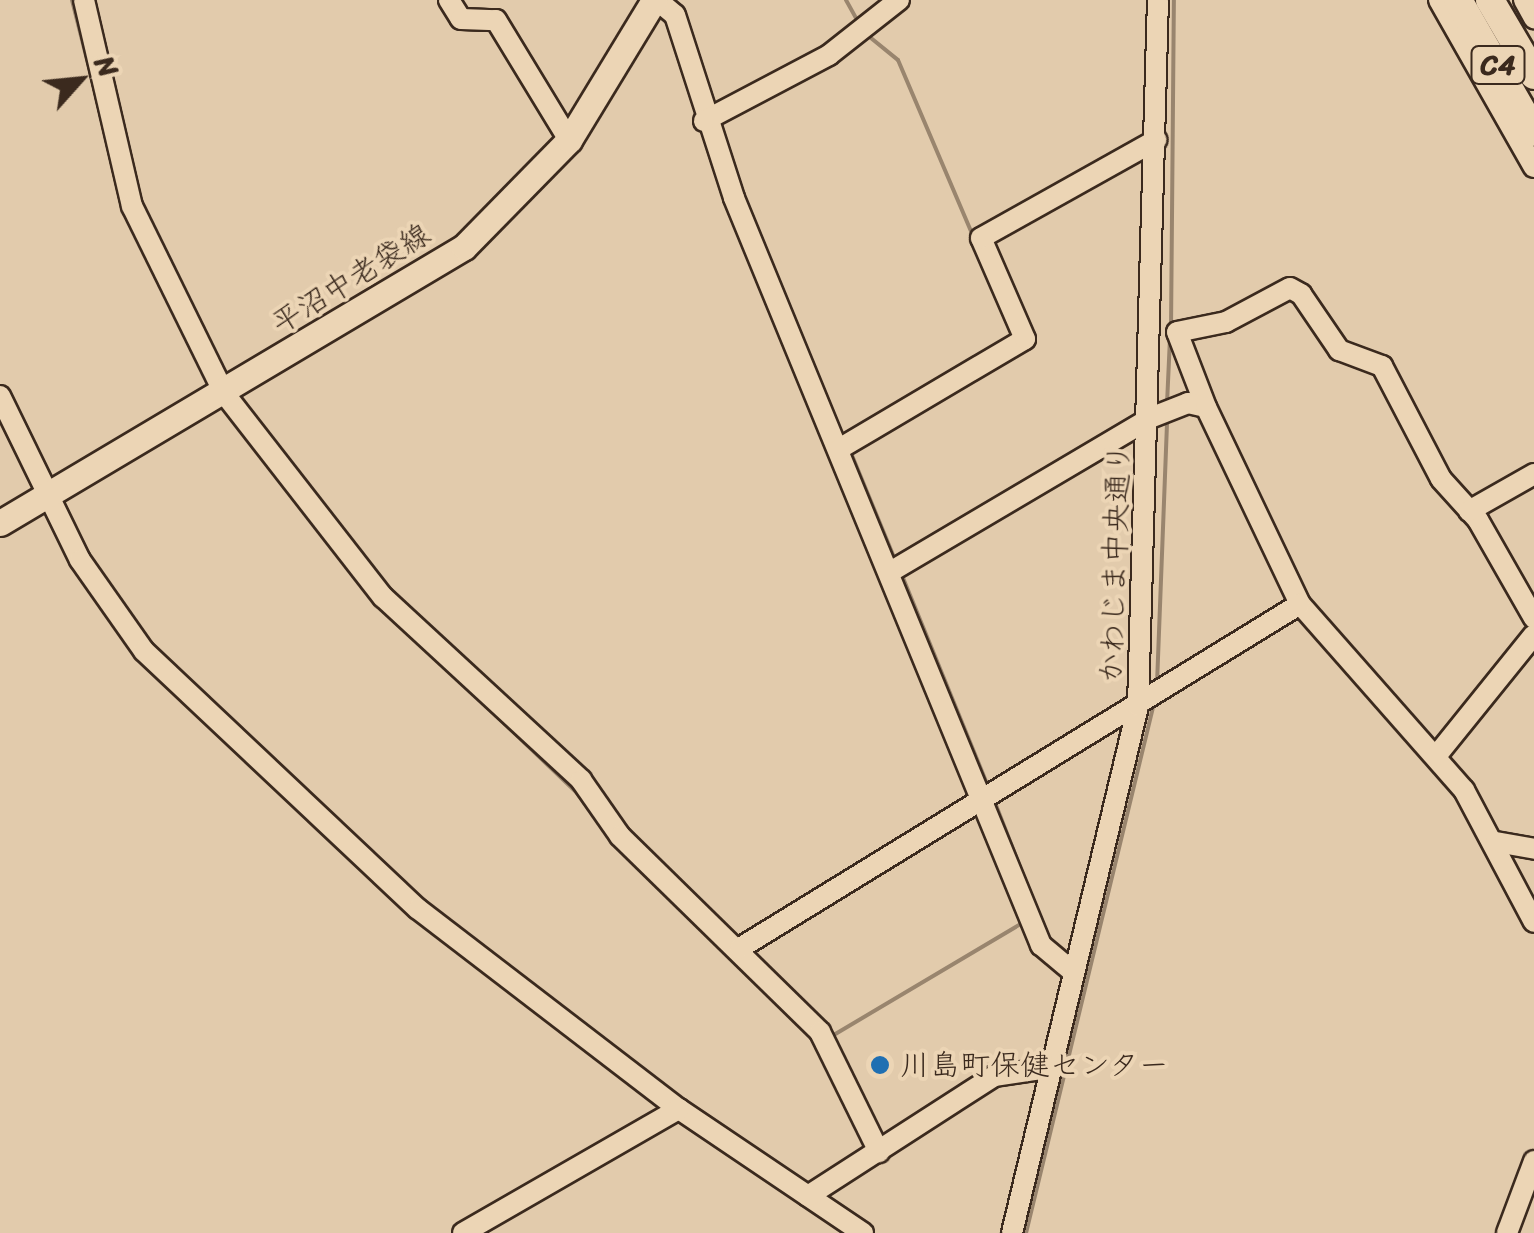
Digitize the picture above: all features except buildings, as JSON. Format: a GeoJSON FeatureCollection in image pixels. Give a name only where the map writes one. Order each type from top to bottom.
{"type":"FeatureCollection","features":[{"type":"Feature","properties":{"kind":"highway","name":"C4"},"geometry":{"type":"LineString","coordinates":[[1458,0],[1534,132]]}},
{"type":"Feature","properties":{"kind":"highway","name":"C4"},"geometry":{"type":"LineString","coordinates":[[1490,0],[1534,75]]}},
{"type":"Feature","properties":{"kind":"main road","name":"平沼中老袋線"},"geometry":{"type":"LineString","coordinates":[[0,522],[440,265],[569,140],[656,0]]}},
{"type":"Feature","properties":{"kind":"street"},"geometry":{"type":"LineString","coordinates":[[84,0],[132,206],[224,393],[383,597],[581,780],[620,836],[740,948],[836,1054],[879,1152]]}},
{"type":"Feature","properties":{"kind":"street"},"geometry":{"type":"LineString","coordinates":[[449,0],[461,19],[496,20],[569,140]]}},
{"type":"Feature","properties":{"kind":"street"},"geometry":{"type":"LineString","coordinates":[[656,0],[675,16],[704,121],[986,799],[1041,945],[1072,971]]}},
{"type":"Feature","properties":{"kind":"street"},"geometry":{"type":"LineString","coordinates":[[704,121],[829,55],[899,0]]}},
{"type":"Feature","properties":{"kind":"street","name":"かわじま中央通り"},"geometry":{"type":"LineString","coordinates":[[1012,1233],[1072,971],[1150,697],[1162,413],[1156,140],[1158,0]]}},
{"type":"Feature","properties":{"kind":"street"},"geometry":{"type":"LineString","coordinates":[[1439,0],[1534,168]]}},
{"type":"Feature","properties":{"kind":"street"},"geometry":{"type":"LineString","coordinates":[[1524,0],[1534,18]]}},
{"type":"Feature","properties":{"kind":"street"},"geometry":{"type":"LineString","coordinates":[[839,449],[1025,339],[982,238],[1156,140]]}},
{"type":"Feature","properties":{"kind":"street"},"geometry":{"type":"LineString","coordinates":[[1534,618],[1469,511],[1422,448],[1382,366],[1339,350],[1290,288],[1226,322],[1177,332],[1206,406],[1300,604],[1436,755],[1496,842],[1534,922]]}},
{"type":"Feature","properties":{"kind":"street"},"geometry":{"type":"LineString","coordinates":[[0,396],[102,596],[144,650],[406,899],[679,1109],[863,1233]]}},
{"type":"Feature","properties":{"kind":"street"},"geometry":{"type":"LineString","coordinates":[[890,572],[1162,413],[1206,406]]}},
{"type":"Feature","properties":{"kind":"street"},"geometry":{"type":"LineString","coordinates":[[1469,511],[1534,474]]}},
{"type":"Feature","properties":{"kind":"street"},"geometry":{"type":"LineString","coordinates":[[740,948],[1300,604]]}},
{"type":"Feature","properties":{"kind":"street"},"geometry":{"type":"LineString","coordinates":[[1436,755],[1534,635]]}},
{"type":"Feature","properties":{"kind":"street"},"geometry":{"type":"LineString","coordinates":[[1496,842],[1534,849]]}},
{"type":"Feature","properties":{"kind":"street"},"geometry":{"type":"LineString","coordinates":[[808,1196],[994,1076],[1049,1068]]}},
{"type":"Feature","properties":{"kind":"street"},"geometry":{"type":"LineString","coordinates":[[463,1233],[679,1109]]}},
{"type":"Feature","properties":{"kind":"street"},"geometry":{"type":"LineString","coordinates":[[1507,1233],[1534,1161]]}},
{"type":"Feature","properties":{"kind":"waterway"},"geometry":{"type":"LineString","coordinates":[[72,0],[106,135]]}},
{"type":"Feature","properties":{"kind":"waterway"},"geometry":{"type":"LineString","coordinates":[[846,0],[858,22]]}},
{"type":"Feature","properties":{"kind":"waterway"},"geometry":{"type":"LineString","coordinates":[[1171,330],[1174,0]]}},
{"type":"Feature","properties":{"kind":"waterway"},"geometry":{"type":"LineString","coordinates":[[866,34],[898,60],[974,238]]}},
{"type":"Feature","properties":{"kind":"waterway"},"geometry":{"type":"LineString","coordinates":[[1167,404],[1170,339]]}},
{"type":"Feature","properties":{"kind":"waterway"},"geometry":{"type":"LineString","coordinates":[[1013,358],[1023,346]]}},
{"type":"Feature","properties":{"kind":"waterway"},"geometry":{"type":"LineString","coordinates":[[1157,684],[1167,419]]}},
{"type":"Feature","properties":{"kind":"waterway"},"geometry":{"type":"LineString","coordinates":[[851,453],[895,560]]}},
{"type":"Feature","properties":{"kind":"waterway"},"geometry":{"type":"LineString","coordinates":[[901,573],[988,786]]}},
{"type":"Feature","properties":{"kind":"waterway"},"geometry":{"type":"LineString","coordinates":[[1026,1233],[1154,703]]}},
{"type":"Feature","properties":{"kind":"waterway"},"geometry":{"type":"LineString","coordinates":[[486,706],[577,793],[609,837]]}},
{"type":"Feature","properties":{"kind":"waterway"},"geometry":{"type":"LineString","coordinates":[[994,800],[1039,916]]}},
{"type":"Feature","properties":{"kind":"waterway"},"geometry":{"type":"LineString","coordinates":[[632,862],[683,911]]}},
{"type":"Feature","properties":{"kind":"waterway"},"geometry":{"type":"LineString","coordinates":[[832,1036],[1026,921]]}},
{"type":"Feature","properties":{"kind":"place","name":"川島町保健センター"},"geometry":{"type":"Point","coordinates":[880,1065]}}]}
